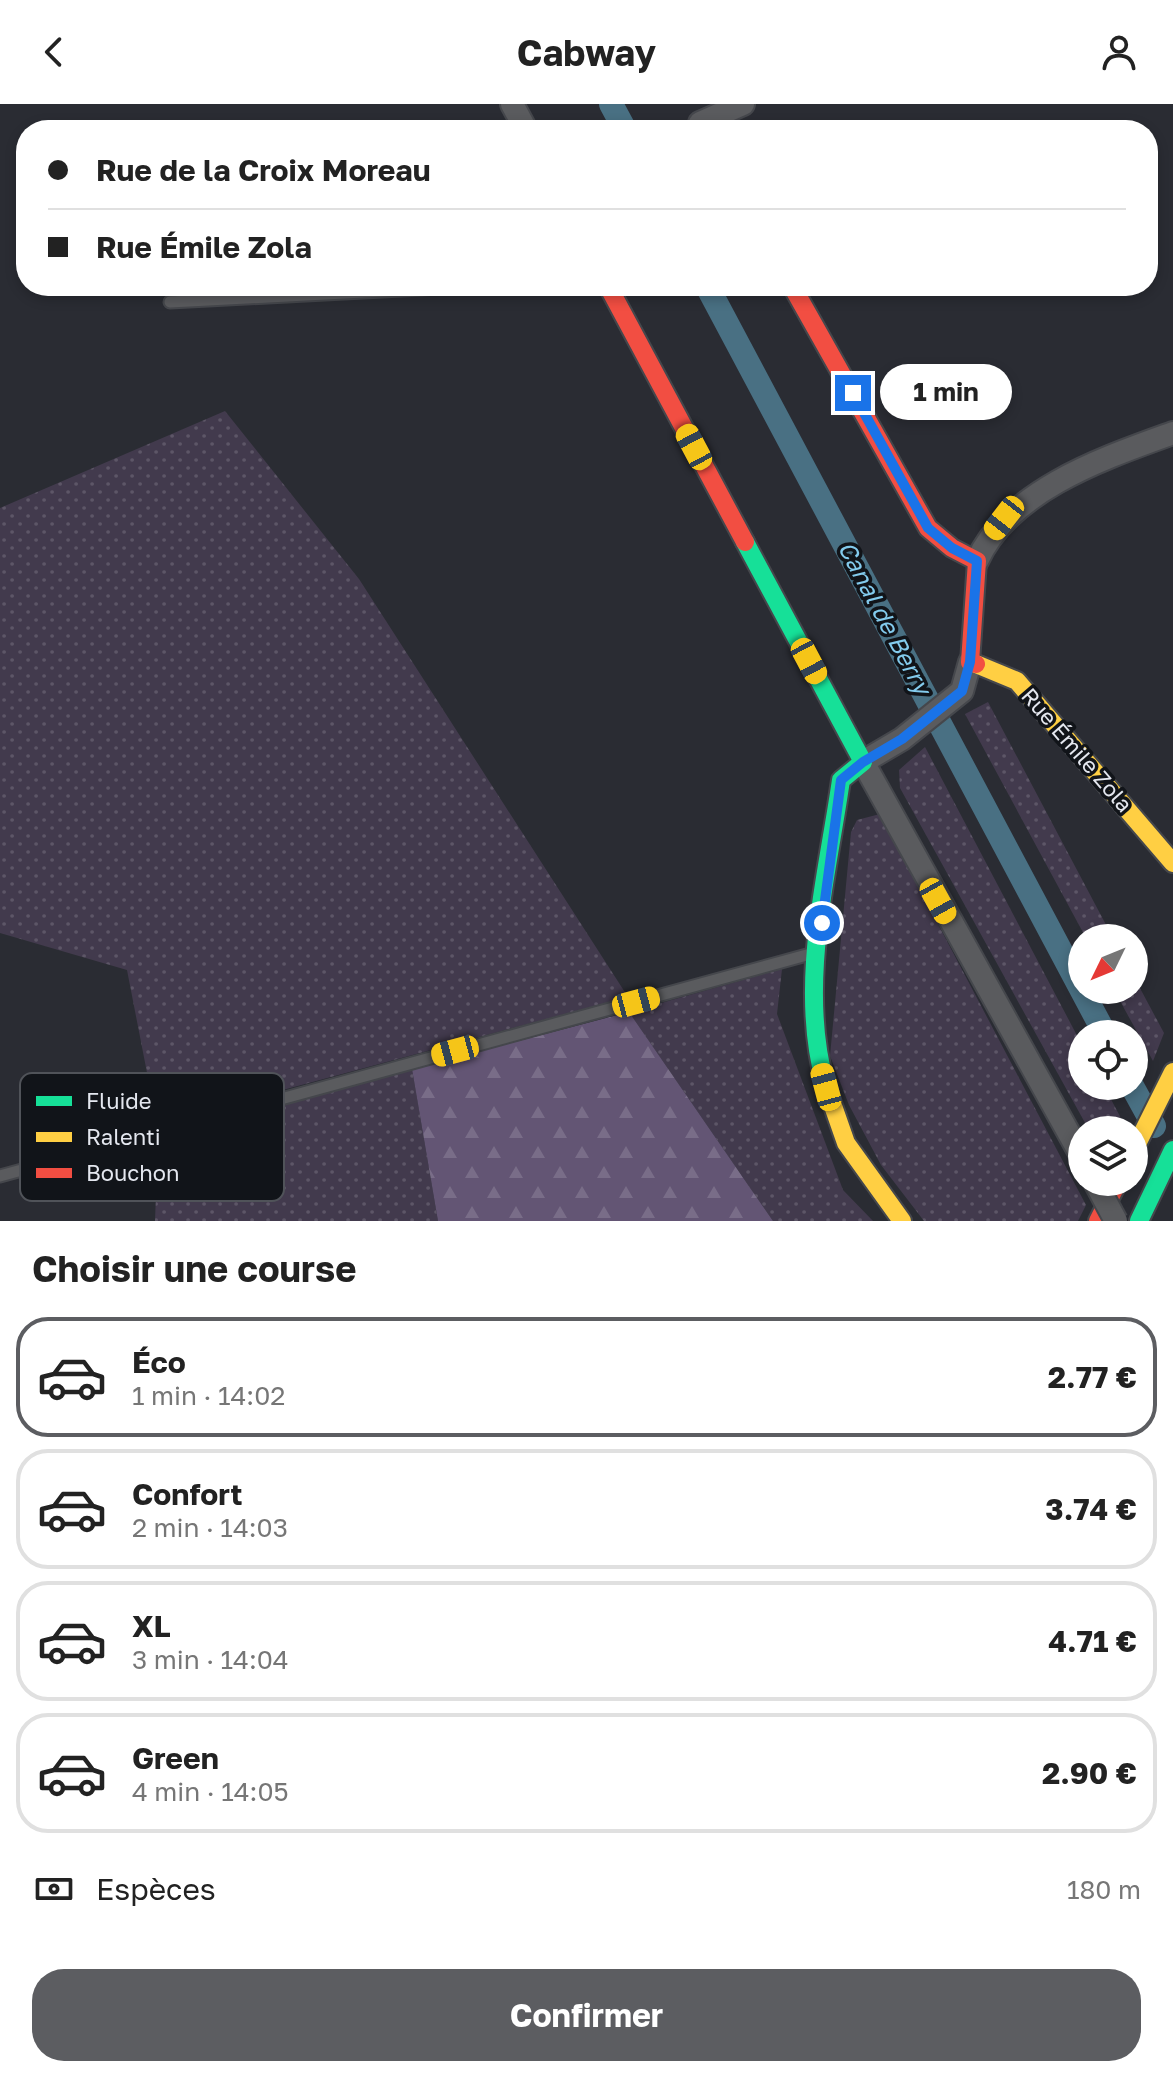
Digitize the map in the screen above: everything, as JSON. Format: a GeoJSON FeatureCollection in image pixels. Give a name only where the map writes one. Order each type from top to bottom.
{"type":"FeatureCollection","features":[{"type":"Feature","properties":{"kind":"main road"},"geometry":{"type":"LineString","coordinates":[[613,296],[863,762],[841,780],[818,952],[818,1059],[833,1116],[856,1160],[902,1221]]}},
{"type":"Feature","properties":{"kind":"main road"},"geometry":{"type":"LineString","coordinates":[[798,296],[928,528],[952,548],[977,561],[970,662]]}},
{"type":"Feature","properties":{"kind":"main road","name":"Rue Émile Zola"},"geometry":{"type":"LineString","coordinates":[[970,662],[1017,681],[1173,863]]}},
{"type":"Feature","properties":{"kind":"main road"},"geometry":{"type":"LineString","coordinates":[[1148,1122],[1173,1072]]}},
{"type":"Feature","properties":{"kind":"main road"},"geometry":{"type":"LineString","coordinates":[[1139,1220],[1173,1150]]}},
{"type":"Feature","properties":{"kind":"main road"},"geometry":{"type":"LineString","coordinates":[[1098,1221],[1106,1196]]}},
{"type":"Feature","properties":{"kind":"street"},"geometry":{"type":"LineString","coordinates":[[698,119],[743,104]]}},
{"type":"Feature","properties":{"kind":"street"},"geometry":{"type":"LineString","coordinates":[[977,561],[994,531],[1021,503],[1128,449],[1173,433]]}},
{"type":"Feature","properties":{"kind":"street"},"geometry":{"type":"LineString","coordinates":[[970,662],[962,691],[902,739],[863,762],[1068,1132]]}},
{"type":"Feature","properties":{"kind":"street"},"geometry":{"type":"LineString","coordinates":[[1112,1196],[1116,1221]]}},
{"type":"Feature","properties":{"kind":"lane"},"geometry":{"type":"LineString","coordinates":[[170,302],[286,296]]}},
{"type":"Feature","properties":{"kind":"lane"},"geometry":{"type":"LineString","coordinates":[[284,1098],[818,952]]}},
{"type":"Feature","properties":{"kind":"lane"},"geometry":{"type":"LineString","coordinates":[[0,1176],[20,1171]]}},
{"type":"Feature","properties":{"kind":"shaded area"},"geometry":{"type":"Polygon","coordinates":[[[225,411],[359,579],[628,997],[284,1090],[284,1073],[147,1073],[127,970],[0,933],[0,508],[225,411]]]}},
{"type":"Feature","properties":{"kind":"shaded area"},"geometry":{"type":"Polygon","coordinates":[[[988,702],[1106,924],[1078,924],[965,714],[988,702]]]}},
{"type":"Feature","properties":{"kind":"shaded area"},"geometry":{"type":"Polygon","coordinates":[[[925,747],[1069,1020],[1068,1092],[900,788],[899,770],[925,747]]]}},
{"type":"Feature","properties":{"kind":"shaded area"},"geometry":{"type":"Polygon","coordinates":[[[880,814],[1068,1171],[1068,1196],[1081,1196],[1086,1205],[1078,1221],[924,1221],[881,1165],[849,1105],[830,1056],[851,832],[857,820],[880,814]]]}},
{"type":"Feature","properties":{"kind":"shaded area"},"geometry":{"type":"Polygon","coordinates":[[[782,969],[777,1014],[843,1190],[873,1221],[773,1221],[629,1012],[782,969]]]}},
{"type":"Feature","properties":{"kind":"shaded area"},"geometry":{"type":"Polygon","coordinates":[[[1148,1003],[1164,1033],[1153,1061],[1148,1052],[1148,1020],[1130,1020],[1122,1004],[1148,1003]]]}},
{"type":"Feature","properties":{"kind":"shaded area"},"geometry":{"type":"Polygon","coordinates":[[[412,1069],[438,1221],[155,1221],[156,1201],[284,1201],[284,1105],[412,1069]]]}},
{"type":"Feature","properties":{"kind":"shaded area"},"geometry":{"type":"Polygon","coordinates":[[[1072,1100],[1111,1100],[1120,1116],[1081,1116],[1072,1100]]]}},
{"type":"Feature","properties":{"kind":"green space"},"geometry":{"type":"Polygon","coordinates":[[[629,1012],[773,1221],[438,1221],[412,1069],[629,1012]]]}},
{"type":"Feature","properties":{"kind":"waterway","name":"Canal de Berry"},"geometry":{"type":"LineString","coordinates":[[611,104],[620,120]]}},
{"type":"Feature","properties":{"kind":"waterway","name":"Canal de Berry"},"geometry":{"type":"LineString","coordinates":[[712,296],[1098,1020]]}},
{"type":"Feature","properties":{"kind":"waterway","name":"Canal de Berry"},"geometry":{"type":"LineString","coordinates":[[1140,1100],[1154,1126]]}},
{"type":"Feature","properties":{"kind":"traffic: fast"},"geometry":{"type":"LineString","coordinates":[[745,542],[863,762],[841,780],[818,932],[814,1008],[817,1046],[825,1083]]}},
{"type":"Feature","properties":{"kind":"traffic: fast"},"geometry":{"type":"LineString","coordinates":[[1139,1221],[1173,1150]]}},
{"type":"Feature","properties":{"kind":"traffic: slow"},"geometry":{"type":"LineString","coordinates":[[976,664],[1017,681],[1173,863]]}},
{"type":"Feature","properties":{"kind":"traffic: slow"},"geometry":{"type":"LineString","coordinates":[[1148,1122],[1173,1072]]}},
{"type":"Feature","properties":{"kind":"traffic: slow"},"geometry":{"type":"LineString","coordinates":[[825,1083],[846,1143],[902,1221]]}},
{"type":"Feature","properties":{"kind":"traffic: jam"},"geometry":{"type":"LineString","coordinates":[[613,296],[745,542]]}},
{"type":"Feature","properties":{"kind":"traffic: jam"},"geometry":{"type":"LineString","coordinates":[[798,296],[928,528],[952,548],[977,561],[970,662],[976,664]]}},
{"type":"Feature","properties":{"kind":"traffic: jam"},"geometry":{"type":"LineString","coordinates":[[1098,1221],[1111,1196]]}},
{"type":"Feature","properties":{"kind":"route"},"geometry":{"type":"LineString","coordinates":[[822,923],[841,780],[863,762],[902,739],[962,691],[970,662],[977,561],[952,548],[928,528],[853,393]]}}]}
